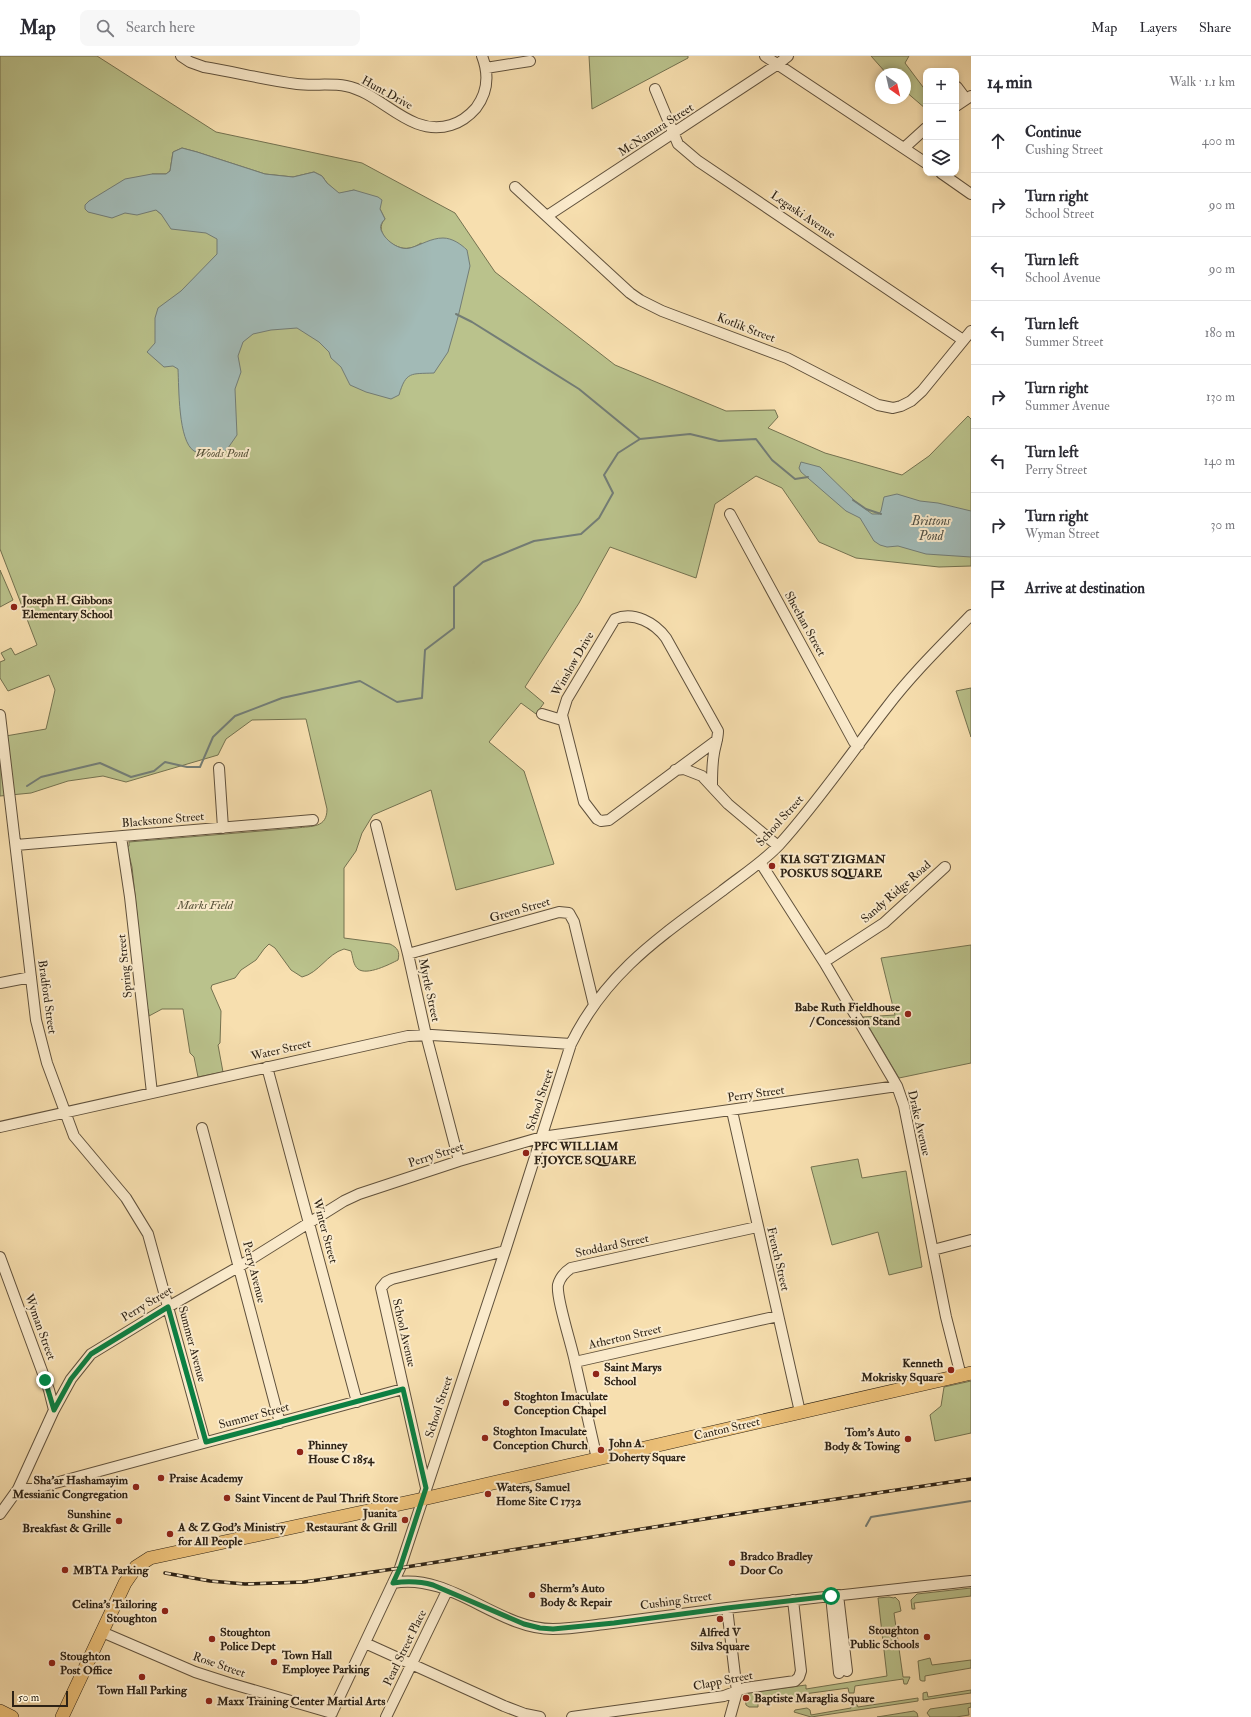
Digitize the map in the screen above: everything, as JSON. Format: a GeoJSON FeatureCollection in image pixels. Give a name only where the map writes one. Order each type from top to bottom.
{"type":"FeatureCollection","features":[{"type":"Feature","properties":{"kind":"main road","name":"Canton Street"},"geometry":{"type":"LineString","coordinates":[[62,1717],[130,1575],[140,1563],[150,1558],[424,1494],[597,1459],[966,1375]]}},
{"type":"Feature","properties":{"kind":"main road"},"geometry":{"type":"LineString","coordinates":[[0,1711],[12,1717]]}},
{"type":"Feature","properties":{"kind":"street","name":"Hunt Drive"},"geometry":{"type":"LineString","coordinates":[[181,56],[196,64],[226,71],[296,83],[346,86],[360,91],[416,123],[434,127],[453,124],[474,110],[481,99],[485,87],[486,68],[482,56]]}},
{"type":"Feature","properties":{"kind":"street"},"geometry":{"type":"LineString","coordinates":[[765,56],[923,161]]}},
{"type":"Feature","properties":{"kind":"street","name":"McNamara Street"},"geometry":{"type":"LineString","coordinates":[[547,216],[673,134],[788,56]]}},
{"type":"Feature","properties":{"kind":"street"},"geometry":{"type":"LineString","coordinates":[[486,68],[530,61]]}},
{"type":"Feature","properties":{"kind":"street","name":"Legaski Avenue"},"geometry":{"type":"LineString","coordinates":[[654,89],[678,144],[698,160],[963,340]]}},
{"type":"Feature","properties":{"kind":"street"},"geometry":{"type":"LineString","coordinates":[[959,89],[969,97],[959,104]]}},
{"type":"Feature","properties":{"kind":"street"},"geometry":{"type":"LineString","coordinates":[[904,148],[923,131]]}},
{"type":"Feature","properties":{"kind":"street"},"geometry":{"type":"LineString","coordinates":[[945,176],[971,194]]}},
{"type":"Feature","properties":{"kind":"street","name":"Kotlik Street"},"geometry":{"type":"LineString","coordinates":[[515,187],[630,293],[640,300],[662,311],[787,358],[878,405],[893,408],[909,403],[922,391],[971,331]]}},
{"type":"Feature","properties":{"kind":"street","name":"Sheehan Street"},"geometry":{"type":"LineString","coordinates":[[730,514],[854,742],[859,745]]}},
{"type":"Feature","properties":{"kind":"street","name":"School Street"},"geometry":{"type":"LineString","coordinates":[[331,1715],[400,1568],[505,1251],[571,1044],[584,1019],[627,965],[644,949],[760,862],[778,846],[821,794],[887,707],[920,668],[971,615]]}},
{"type":"Feature","properties":{"kind":"street","name":"Winslow Drive"},"geometry":{"type":"LineString","coordinates":[[562,720],[567,699],[615,619],[627,616],[648,621],[661,631],[666,638],[718,731],[712,765],[712,786]]}},
{"type":"Feature","properties":{"kind":"street"},"geometry":{"type":"LineString","coordinates":[[542,714],[562,720],[571,746],[584,802],[597,819],[601,821],[609,820],[717,740]]}},
{"type":"Feature","properties":{"kind":"street","name":"Bradford Street"},"geometry":{"type":"LineString","coordinates":[[0,715],[36,1020],[40,1040],[65,1112]]}},
{"type":"Feature","properties":{"kind":"street"},"geometry":{"type":"LineString","coordinates":[[219,768],[223,828]]}},
{"type":"Feature","properties":{"kind":"street"},"geometry":{"type":"LineString","coordinates":[[675,770],[684,769],[693,771],[702,776],[728,804],[778,846]]}},
{"type":"Feature","properties":{"kind":"street","name":"Blackstone Street"},"geometry":{"type":"LineString","coordinates":[[16,845],[312,820]]}},
{"type":"Feature","properties":{"kind":"street","name":"Myrtle Street"},"geometry":{"type":"LineString","coordinates":[[376,825],[408,954],[426,1035],[459,1161]]}},
{"type":"Feature","properties":{"kind":"street","name":"Spring Street"},"geometry":{"type":"LineString","coordinates":[[121,836],[130,897],[152,1093]]}},
{"type":"Feature","properties":{"kind":"street","name":"Drake Avenue"},"geometry":{"type":"LineString","coordinates":[[760,862],[824,962],[898,1086],[904,1106],[946,1316],[966,1375]]}},
{"type":"Feature","properties":{"kind":"street","name":"Sandy Ridge Road"},"geometry":{"type":"LineString","coordinates":[[824,962],[884,923],[946,867]]}},
{"type":"Feature","properties":{"kind":"street","name":"Green Street"},"geometry":{"type":"LineString","coordinates":[[408,954],[559,912],[569,913],[574,922],[594,1006]]}},
{"type":"Feature","properties":{"kind":"street"},"geometry":{"type":"LineString","coordinates":[[0,982],[31,976]]}},
{"type":"Feature","properties":{"kind":"street","name":"Water Street"},"geometry":{"type":"LineString","coordinates":[[0,1127],[398,1038],[426,1035],[571,1044]]}},
{"type":"Feature","properties":{"kind":"street","name":"Winter Street"},"geometry":{"type":"LineString","coordinates":[[267,1067],[357,1402]]}},
{"type":"Feature","properties":{"kind":"street","name":"Perry Street"},"geometry":{"type":"LineString","coordinates":[[54,1410],[71,1379],[91,1354],[168,1307],[240,1266],[344,1201],[359,1194],[459,1161],[542,1137],[732,1111],[898,1086]]}},
{"type":"Feature","properties":{"kind":"street","name":"French Street"},"geometry":{"type":"LineString","coordinates":[[732,1111],[800,1412]]}},
{"type":"Feature","properties":{"kind":"street","name":"Summer Avenue"},"geometry":{"type":"LineString","coordinates":[[65,1112],[77,1141],[126,1198],[150,1240],[206,1442]]}},
{"type":"Feature","properties":{"kind":"street","name":"Perry Avenue"},"geometry":{"type":"LineString","coordinates":[[202,1128],[240,1266],[280,1423]]}},
{"type":"Feature","properties":{"kind":"street","name":"Stoddard Street"},"geometry":{"type":"LineString","coordinates":[[575,1362],[558,1291],[561,1277],[571,1268],[757,1227]]}},
{"type":"Feature","properties":{"kind":"street"},"geometry":{"type":"LineString","coordinates":[[933,1250],[971,1240]]}},
{"type":"Feature","properties":{"kind":"street","name":"School Avenue"},"geometry":{"type":"LineString","coordinates":[[424,1494],[382,1293],[382,1285],[392,1279],[505,1251]]}},
{"type":"Feature","properties":{"kind":"street","name":"Wyman Street"},"geometry":{"type":"LineString","coordinates":[[0,1257],[49,1390],[54,1410]]}},
{"type":"Feature","properties":{"kind":"street","name":"Atherton Street"},"geometry":{"type":"LineString","coordinates":[[597,1459],[575,1362],[778,1316]]}},
{"type":"Feature","properties":{"kind":"street","name":"Summer Street"},"geometry":{"type":"LineString","coordinates":[[18,1489],[29,1490],[403,1389]]}},
{"type":"Feature","properties":{"kind":"street"},"geometry":{"type":"LineString","coordinates":[[0,1514],[18,1489],[54,1410]]}},
{"type":"Feature","properties":{"kind":"street","name":"Cushing Street"},"geometry":{"type":"LineString","coordinates":[[393,1583],[407,1581],[422,1582],[524,1624],[540,1628],[553,1629],[614,1623],[793,1600],[971,1581]]}},
{"type":"Feature","properties":{"kind":"street","name":"Pearl Street Place"},"geometry":{"type":"LineString","coordinates":[[386,1717],[447,1591]]}},
{"type":"Feature","properties":{"kind":"street"},"geometry":{"type":"LineString","coordinates":[[835,1596],[843,1672]]}},
{"type":"Feature","properties":{"kind":"street","name":"Clapp Street"},"geometry":{"type":"LineString","coordinates":[[572,1717],[654,1707],[724,1696],[746,1688],[791,1682],[799,1677],[801,1671],[793,1600]]}},
{"type":"Feature","properties":{"kind":"street"},"geometry":{"type":"LineString","coordinates":[[727,1608],[737,1692],[730,1717]]}},
{"type":"Feature","properties":{"kind":"street","name":"Rose Street"},"geometry":{"type":"LineString","coordinates":[[102,1632],[195,1672],[331,1715]]}},
{"type":"Feature","properties":{"kind":"street"},"geometry":{"type":"LineString","coordinates":[[365,1643],[504,1706],[525,1714],[540,1717]]}},
{"type":"Feature","properties":{"kind":"green space","name":"Woods Pond"},"geometry":{"type":"Polygon","coordinates":[[[0,56],[97,56],[216,132],[362,163],[455,213],[495,272],[615,365],[726,411],[775,410],[778,417],[768,428],[825,453],[902,475],[929,456],[968,416],[971,419],[971,566],[939,567],[856,558],[819,542],[782,488],[756,476],[715,504],[696,578],[610,547],[579,603],[525,687],[544,703],[536,714],[521,703],[489,742],[524,771],[554,864],[456,890],[431,790],[373,815],[362,833],[356,851],[344,868],[344,938],[390,944],[398,950],[398,960],[378,969],[362,971],[355,965],[351,951],[344,949],[338,951],[313,972],[302,977],[291,970],[275,948],[269,944],[256,960],[241,970],[235,978],[212,985],[211,988],[221,1011],[220,1043],[218,1045],[223,1072],[198,1077],[194,1057],[190,1053],[183,1009],[162,1009],[149,1016],[132,867],[127,847],[129,846],[129,842],[297,828],[318,825],[321,823],[324,820],[327,809],[306,719],[252,720],[226,739],[218,755],[126,782],[103,776],[68,781],[31,793],[0,796],[0,737],[46,729],[55,690],[49,675],[8,691],[0,678],[0,662],[5,660],[1,653],[11,648],[15,655],[37,645],[0,549],[0,56]],[[182,148],[173,152],[170,171],[166,174],[152,174],[156,210],[161,214],[467,277],[421,243],[412,248],[398,247],[392,244],[383,235],[381,229],[385,219],[380,209],[354,190],[339,194],[322,176],[314,172],[293,177],[265,174],[182,148]]]}},
{"type":"Feature","properties":{"kind":"green space"},"geometry":{"type":"Polygon","coordinates":[[[589,56],[688,56],[688,58],[592,109],[589,56]]]}},
{"type":"Feature","properties":{"kind":"green space"},"geometry":{"type":"Polygon","coordinates":[[[871,56],[909,56],[905,63],[909,68],[882,68],[871,56]]]}},
{"type":"Feature","properties":{"kind":"green space"},"geometry":{"type":"Polygon","coordinates":[[[911,71],[923,87],[923,106],[911,96],[911,71]]]}},
{"type":"Feature","properties":{"kind":"green space"},"geometry":{"type":"Polygon","coordinates":[[[0,570],[13,600],[0,607],[0,570]]]}},
{"type":"Feature","properties":{"kind":"green space"},"geometry":{"type":"Polygon","coordinates":[[[971,688],[971,737],[956,691],[971,688]]]}},
{"type":"Feature","properties":{"kind":"green space"},"geometry":{"type":"Polygon","coordinates":[[[971,945],[971,1063],[899,1078],[863,1017],[895,1015],[881,958],[971,945]]]}},
{"type":"Feature","properties":{"kind":"green space"},"geometry":{"type":"Polygon","coordinates":[[[858,1159],[862,1178],[906,1171],[922,1267],[889,1275],[878,1232],[832,1245],[811,1167],[858,1159]]]}},
{"type":"Feature","properties":{"kind":"green space"},"geometry":{"type":"Polygon","coordinates":[[[971,1381],[971,1433],[935,1441],[930,1415],[941,1406],[944,1387],[971,1381]]]}},
{"type":"Feature","properties":{"kind":"green space"},"geometry":{"type":"Polygon","coordinates":[[[971,1588],[971,1596],[914,1603],[915,1609],[912,1609],[911,1600],[917,1594],[971,1588]]]}},
{"type":"Feature","properties":{"kind":"green space"},"geometry":{"type":"Polygon","coordinates":[[[895,1597],[899,1601],[901,1611],[894,1613],[903,1677],[910,1677],[907,1684],[904,1684],[903,1679],[855,1686],[854,1693],[849,1693],[848,1688],[797,1695],[797,1701],[793,1702],[790,1696],[758,1700],[758,1707],[749,1707],[746,1705],[745,1696],[747,1693],[806,1685],[806,1689],[887,1676],[878,1598],[895,1597]]]}},
{"type":"Feature","properties":{"kind":"green space"},"geometry":{"type":"Polygon","coordinates":[[[930,1658],[932,1665],[971,1660],[971,1668],[925,1676],[925,1681],[922,1681],[920,1680],[918,1661],[930,1658]]]}},
{"type":"Feature","properties":{"kind":"green space"},"geometry":{"type":"Polygon","coordinates":[[[971,1690],[971,1693],[923,1700],[923,1693],[927,1692],[928,1697],[971,1690]]]}},
{"type":"Feature","properties":{"kind":"green space"},"geometry":{"type":"Polygon","coordinates":[[[918,1698],[918,1701],[811,1717],[794,1712],[795,1710],[807,1708],[810,1710],[811,1715],[851,1708],[851,1702],[855,1701],[858,1707],[918,1698]]]}},
{"type":"Feature","properties":{"kind":"green space"},"geometry":{"type":"Polygon","coordinates":[[[971,1703],[971,1707],[968,1708],[969,1715],[956,1717],[930,1717],[927,1713],[930,1709],[971,1703]]]}},
{"type":"Feature","properties":{"kind":"green space"},"geometry":{"type":"Polygon","coordinates":[[[914,1711],[917,1713],[918,1717],[877,1717],[914,1711]]]}},
{"type":"Feature","properties":{"kind":"water","name":"Woods Pond"},"geometry":{"type":"Polygon","coordinates":[[[182,148],[265,174],[293,177],[314,172],[322,176],[327,183],[339,193],[354,190],[378,197],[382,200],[380,209],[385,219],[382,222],[381,230],[387,239],[398,247],[406,249],[430,240],[446,238],[453,240],[465,248],[467,250],[470,266],[458,317],[448,352],[434,373],[410,375],[404,382],[399,395],[391,399],[366,392],[350,385],[341,367],[331,358],[329,352],[319,342],[297,328],[271,330],[253,334],[243,342],[238,356],[241,372],[235,389],[237,435],[228,448],[218,457],[194,451],[189,445],[182,425],[179,400],[178,369],[173,366],[164,367],[147,352],[155,343],[155,318],[158,308],[181,291],[217,254],[217,239],[206,233],[171,229],[161,214],[156,210],[137,215],[125,213],[112,218],[88,212],[85,209],[85,205],[89,201],[125,179],[152,174],[166,174],[170,171],[173,152],[182,148]]]}},
{"type":"Feature","properties":{"kind":"water","name":"Brittons Pond"},"geometry":{"type":"Polygon","coordinates":[[[801,462],[820,467],[856,502],[872,514],[879,514],[884,497],[897,494],[920,501],[938,503],[971,511],[971,557],[926,554],[898,546],[887,547],[880,545],[874,541],[860,518],[846,511],[801,472],[799,468],[801,462]]]}},
{"type":"Feature","properties":{"kind":"waterway"},"geometry":{"type":"LineString","coordinates":[[456,314],[472,322],[579,389],[640,439],[690,434],[719,441],[756,439],[772,460],[795,479],[808,477]]}},
{"type":"Feature","properties":{"kind":"waterway"},"geometry":{"type":"LineString","coordinates":[[27,786],[41,777],[100,763],[131,777],[154,771],[165,762],[187,767],[200,767],[213,737],[235,716],[282,698],[360,681],[397,702],[422,698],[425,650],[454,628],[454,587],[483,562],[534,541],[581,534],[599,518],[613,493],[604,475],[618,453],[640,439]]}},
{"type":"Feature","properties":{"kind":"waterway"},"geometry":{"type":"LineString","coordinates":[[853,500],[866,509],[881,514]]}},
{"type":"Feature","properties":{"kind":"waterway"},"geometry":{"type":"LineString","coordinates":[[866,1526],[871,1517],[971,1501]]}},
{"type":"Feature","properties":{"kind":"railway"},"geometry":{"type":"LineString","coordinates":[[165,1573],[210,1581],[245,1584],[304,1582],[729,1515],[971,1479]]}},
{"type":"Feature","properties":{"kind":"place","name":"Joseph H. Gibbons Elementary School"},"geometry":{"type":"Point","coordinates":[14,607]}},
{"type":"Feature","properties":{"kind":"place","name":"KIA SGT ZIGMAN POSKUS SQUARE"},"geometry":{"type":"Point","coordinates":[772,866]}},
{"type":"Feature","properties":{"kind":"place","name":"Babe Ruth Fieldhouse / Concession Stand"},"geometry":{"type":"Point","coordinates":[908,1014]}},
{"type":"Feature","properties":{"kind":"place","name":"PFC WILLIAM F.JOYCE SQUARE"},"geometry":{"type":"Point","coordinates":[526,1153]}},
{"type":"Feature","properties":{"kind":"place","name":"Kenneth Mokrisky Square"},"geometry":{"type":"Point","coordinates":[951,1370]}},
{"type":"Feature","properties":{"kind":"place","name":"Saint Marys School"},"geometry":{"type":"Point","coordinates":[596,1374]}},
{"type":"Feature","properties":{"kind":"place","name":"Stoghton Imaculate Conception Chapel"},"geometry":{"type":"Point","coordinates":[506,1403]}},
{"type":"Feature","properties":{"kind":"place","name":"Stoghton Imaculate Conception Church"},"geometry":{"type":"Point","coordinates":[485,1438]}},
{"type":"Feature","properties":{"kind":"place","name":"Tom's Auto Body & Towing"},"geometry":{"type":"Point","coordinates":[908,1439]}},
{"type":"Feature","properties":{"kind":"place","name":"John A. Doherty Square"},"geometry":{"type":"Point","coordinates":[601,1450]}},
{"type":"Feature","properties":{"kind":"place","name":"Phinney House C 1854"},"geometry":{"type":"Point","coordinates":[300,1452]}},
{"type":"Feature","properties":{"kind":"place","name":"Praise Academy"},"geometry":{"type":"Point","coordinates":[161,1478]}},
{"type":"Feature","properties":{"kind":"place","name":"Sha'ar Hashamayim Messianic Congregation"},"geometry":{"type":"Point","coordinates":[136,1487]}},
{"type":"Feature","properties":{"kind":"place","name":"Waters, Samuel Home Site C 1732"},"geometry":{"type":"Point","coordinates":[488,1494]}},
{"type":"Feature","properties":{"kind":"place","name":"Saint Vincent de Paul Thrift Store"},"geometry":{"type":"Point","coordinates":[227,1498]}},
{"type":"Feature","properties":{"kind":"place","name":"Juanita Restaurant & Grill"},"geometry":{"type":"Point","coordinates":[405,1520]}},
{"type":"Feature","properties":{"kind":"place","name":"Sunshine Breakfast & Grille"},"geometry":{"type":"Point","coordinates":[119,1521]}},
{"type":"Feature","properties":{"kind":"place","name":"A & Z God's Ministry for All People"},"geometry":{"type":"Point","coordinates":[170,1534]}},
{"type":"Feature","properties":{"kind":"place","name":"Bradco Bradley Door Co"},"geometry":{"type":"Point","coordinates":[732,1563]}},
{"type":"Feature","properties":{"kind":"place","name":"MBTA Parking"},"geometry":{"type":"Point","coordinates":[65,1570]}},
{"type":"Feature","properties":{"kind":"place","name":"Sherm's Auto Body & Repair"},"geometry":{"type":"Point","coordinates":[532,1595]}},
{"type":"Feature","properties":{"kind":"place","name":"Celina's Tailoring Stoughton"},"geometry":{"type":"Point","coordinates":[165,1611]}},
{"type":"Feature","properties":{"kind":"place","name":"Alfred V Silva Square"},"geometry":{"type":"Point","coordinates":[720,1619]}},
{"type":"Feature","properties":{"kind":"place","name":"Stoughton Public Schools"},"geometry":{"type":"Point","coordinates":[927,1637]}},
{"type":"Feature","properties":{"kind":"place","name":"Stoughton Police Dept"},"geometry":{"type":"Point","coordinates":[212,1639]}},
{"type":"Feature","properties":{"kind":"place","name":"Town Hall Employee Parking"},"geometry":{"type":"Point","coordinates":[274,1662]}},
{"type":"Feature","properties":{"kind":"place","name":"Stoughton Post Office"},"geometry":{"type":"Point","coordinates":[52,1663]}},
{"type":"Feature","properties":{"kind":"place","name":"Town Hall Parking"},"geometry":{"type":"Point","coordinates":[142,1677]}},
{"type":"Feature","properties":{"kind":"place","name":"Baptiste Maraglia Square"},"geometry":{"type":"Point","coordinates":[746,1698]}},
{"type":"Feature","properties":{"kind":"place","name":"Maxx Training Center Martial Arts"},"geometry":{"type":"Point","coordinates":[209,1701]}},
{"type":"Feature","properties":{"kind":"route"},"geometry":{"type":"LineString","coordinates":[[45,1380],[54,1410],[71,1379],[91,1354],[168,1307],[203,1436],[206,1442],[274,1425],[403,1389],[418,1459],[426,1488],[400,1568],[393,1583],[407,1581],[422,1582],[433,1585],[524,1624],[540,1628],[569,1628],[831,1596]]}},
{"type":"Feature","properties":{"kind":"park label","name":"Marks Field"},"geometry":{"type":"Point","coordinates":[205,905]}}]}
